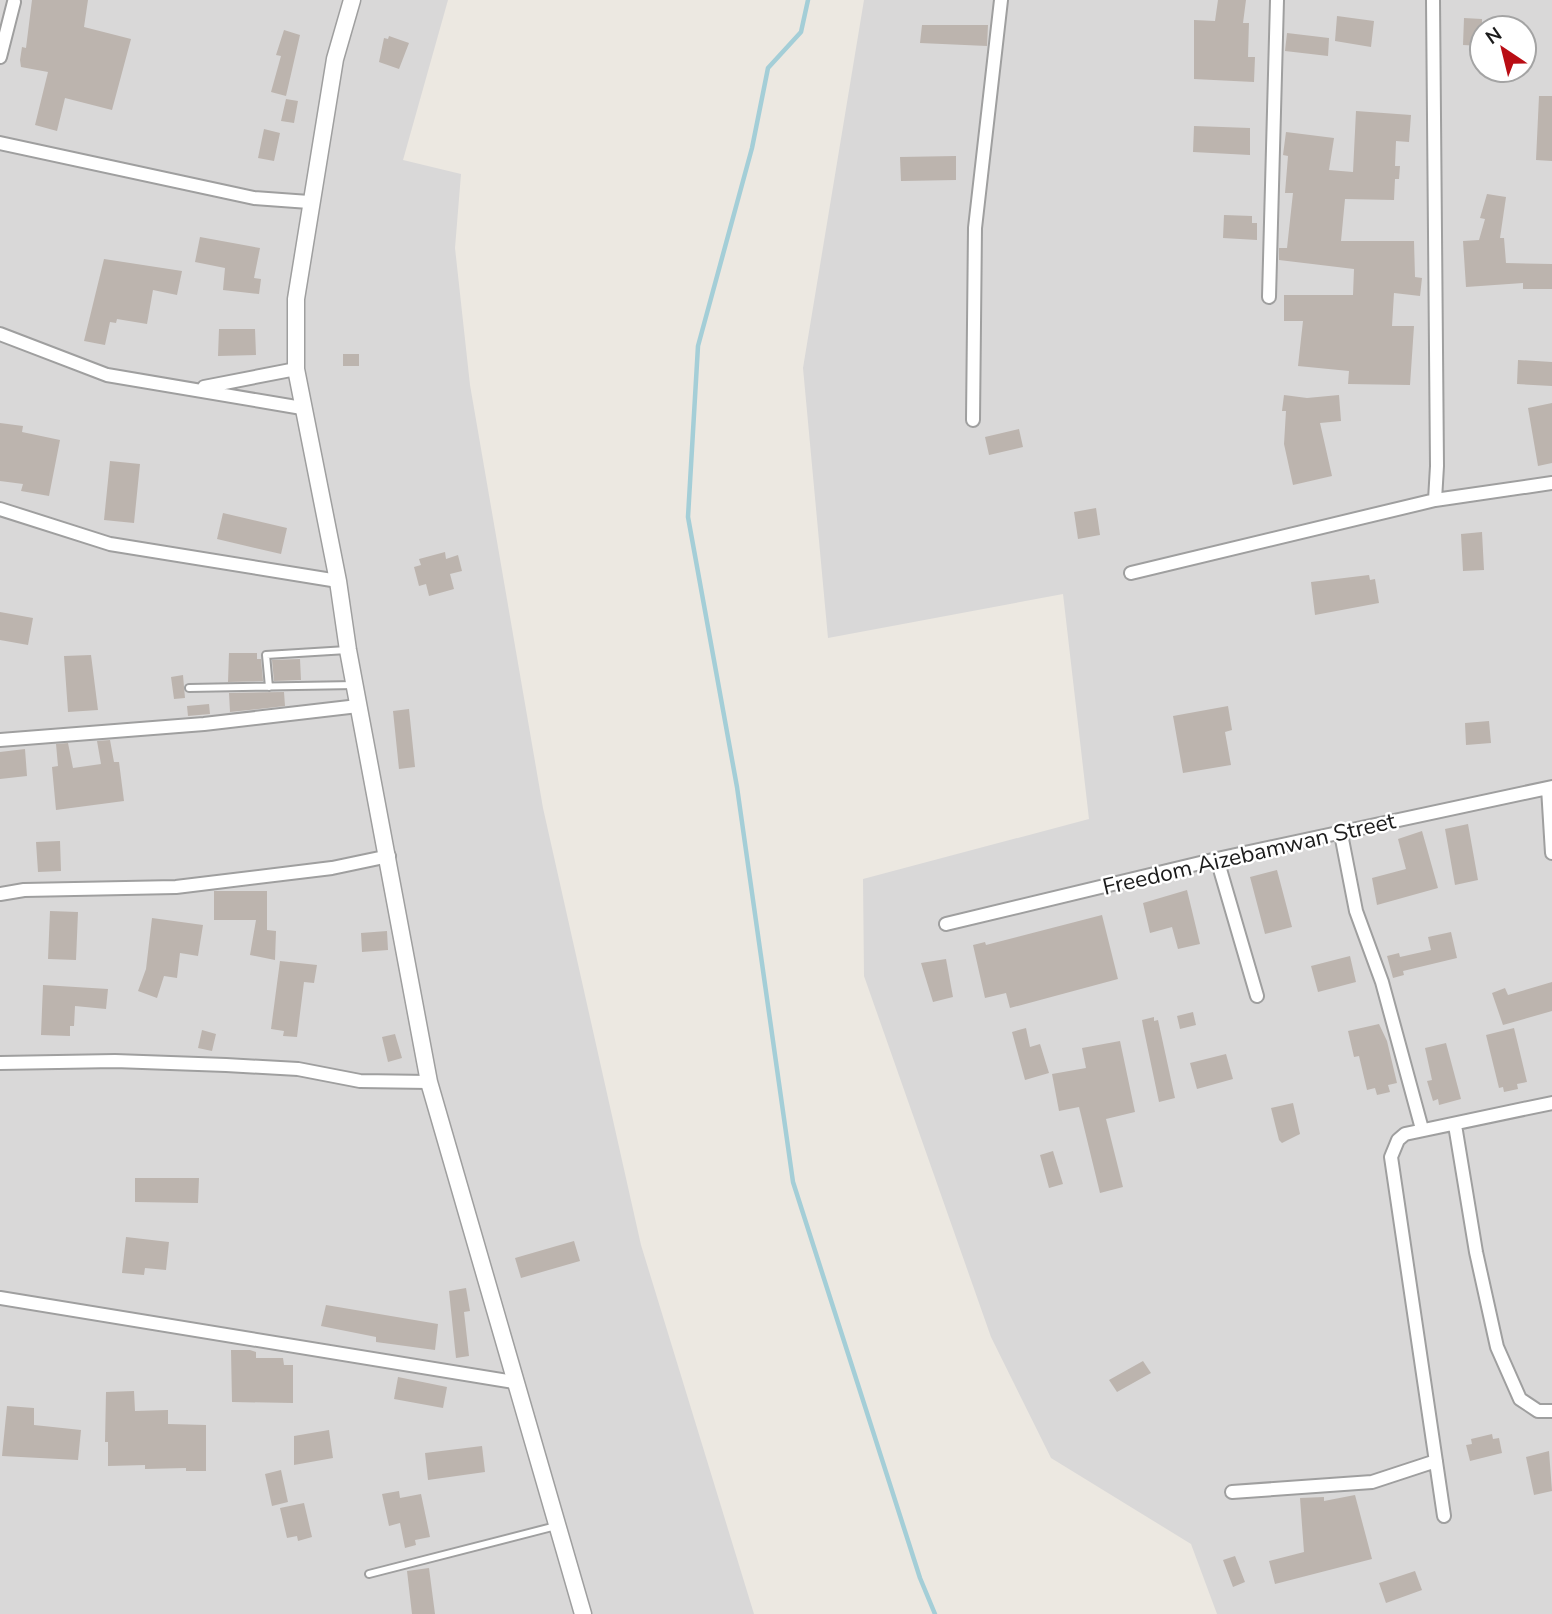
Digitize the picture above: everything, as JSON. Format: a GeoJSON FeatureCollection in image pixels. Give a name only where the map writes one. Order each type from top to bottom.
{"type":"FeatureCollection","features":[{"type":"Feature","properties":{"kind":"street"},"geometry":{"type":"LineString","coordinates":[[352,0],[335,59],[321,155],[309,202],[296,299],[296,369],[338,581],[358,706],[389,856],[429,1082],[583,1614]]}},
{"type":"Feature","properties":{"kind":"street"},"geometry":{"type":"LineString","coordinates":[[973,420],[975,228],[1001,0]]}},
{"type":"Feature","properties":{"kind":"street"},"geometry":{"type":"LineString","coordinates":[[1269,297],[1277,0]]}},
{"type":"Feature","properties":{"kind":"street"},"geometry":{"type":"LineString","coordinates":[[1433,0],[1437,466],[1435,500]]}},
{"type":"Feature","properties":{"kind":"street"},"geometry":{"type":"LineString","coordinates":[[0,57],[14,2]]}},
{"type":"Feature","properties":{"kind":"street"},"geometry":{"type":"LineString","coordinates":[[0,143],[254,198],[309,202]]}},
{"type":"Feature","properties":{"kind":"street"},"geometry":{"type":"LineString","coordinates":[[0,334],[107,375],[302,408]]}},
{"type":"Feature","properties":{"kind":"street"},"geometry":{"type":"LineString","coordinates":[[197,389],[296,369]]}},
{"type":"Feature","properties":{"kind":"street"},"geometry":{"type":"LineString","coordinates":[[1131,573],[1435,500],[1552,483]]}},
{"type":"Feature","properties":{"kind":"street"},"geometry":{"type":"LineString","coordinates":[[0,509],[110,544],[338,581]]}},
{"type":"Feature","properties":{"kind":"street"},"geometry":{"type":"LineString","coordinates":[[0,740],[204,724],[358,706]]}},
{"type":"Feature","properties":{"kind":"street"},"geometry":{"type":"LineString","coordinates":[[1550,788],[1552,853]]}},
{"type":"Feature","properties":{"kind":"street","name":"Freedom Aizebamwan Street"},"geometry":{"type":"LineString","coordinates":[[946,925],[1217,859],[1550,788]]}},
{"type":"Feature","properties":{"kind":"street"},"geometry":{"type":"LineString","coordinates":[[1341,834],[1356,911],[1382,982],[1422,1129]]}},
{"type":"Feature","properties":{"kind":"street"},"geometry":{"type":"LineString","coordinates":[[0,894],[24,890],[176,887],[332,868],[389,856]]}},
{"type":"Feature","properties":{"kind":"street"},"geometry":{"type":"LineString","coordinates":[[1217,859],[1257,996]]}},
{"type":"Feature","properties":{"kind":"street"},"geometry":{"type":"LineString","coordinates":[[0,1062],[115,1060],[299,1069],[360,1081],[429,1082]]}},
{"type":"Feature","properties":{"kind":"street"},"geometry":{"type":"LineString","coordinates":[[1444,1516],[1391,1157],[1398,1140],[1422,1129],[1455,1125],[1552,1103]]}},
{"type":"Feature","properties":{"kind":"street"},"geometry":{"type":"LineString","coordinates":[[1455,1125],[1476,1252],[1497,1347],[1520,1399],[1538,1410],[1552,1411]]}},
{"type":"Feature","properties":{"kind":"street"},"geometry":{"type":"LineString","coordinates":[[0,1298],[514,1382]]}},
{"type":"Feature","properties":{"kind":"street"},"geometry":{"type":"LineString","coordinates":[[1232,1492],[1372,1482],[1436,1461]]}},
{"type":"Feature","properties":{"kind":"lane"},"geometry":{"type":"LineString","coordinates":[[269,687],[266,656],[348,650]]}},
{"type":"Feature","properties":{"kind":"lane"},"geometry":{"type":"LineString","coordinates":[[189,688],[355,685]]}},
{"type":"Feature","properties":{"kind":"lane"},"geometry":{"type":"LineString","coordinates":[[369,1574],[556,1526]]}},
{"type":"Feature","properties":{"kind":"shaded area"},"geometry":{"type":"Polygon","coordinates":[[[0,0],[448,0],[403,160],[461,174],[455,248],[470,385],[543,808],[641,1245],[754,1614],[0,1614],[0,0]]]}},
{"type":"Feature","properties":{"kind":"shaded area"},"geometry":{"type":"Polygon","coordinates":[[[864,0],[1552,0],[1552,1614],[1217,1614],[1191,1544],[1051,1458],[991,1337],[864,976],[863,879],[1089,819],[1063,594],[828,638],[803,368],[864,0]]]}},
{"type":"Feature","properties":{"kind":"building"},"geometry":{"type":"Polygon","coordinates":[[[32,0],[88,0],[84,27],[131,39],[112,110],[65,98],[57,131],[35,125],[48,72],[21,67],[22,47],[26,48],[32,0]]]}},
{"type":"Feature","properties":{"kind":"building"},"geometry":{"type":"Polygon","coordinates":[[[1218,0],[1246,0],[1243,23],[1249,23],[1248,57],[1255,57],[1254,82],[1194,79],[1194,20],[1215,21],[1218,0]]]}},
{"type":"Feature","properties":{"kind":"building"},"geometry":{"type":"Polygon","coordinates":[[[1337,16],[1374,21],[1371,47],[1335,41],[1337,16]]]}},
{"type":"Feature","properties":{"kind":"building"},"geometry":{"type":"Polygon","coordinates":[[[1464,18],[1468,18],[1468,45],[1463,45],[1464,18]]]}},
{"type":"Feature","properties":{"kind":"building"},"geometry":{"type":"Polygon","coordinates":[[[922,25],[988,25],[987,46],[920,43],[922,25]]]}},
{"type":"Feature","properties":{"kind":"building"},"geometry":{"type":"Polygon","coordinates":[[[284,30],[300,35],[286,96],[271,92],[281,56],[276,55],[284,30]]]}},
{"type":"Feature","properties":{"kind":"building"},"geometry":{"type":"Polygon","coordinates":[[[1287,33],[1329,38],[1328,56],[1285,51],[1287,33]]]}},
{"type":"Feature","properties":{"kind":"building"},"geometry":{"type":"Polygon","coordinates":[[[389,36],[409,43],[399,69],[379,62],[384,38],[388,39],[389,36]]]}},
{"type":"Feature","properties":{"kind":"building"},"geometry":{"type":"Polygon","coordinates":[[[1539,96],[1552,96],[1552,161],[1536,160],[1539,96]]]}},
{"type":"Feature","properties":{"kind":"building"},"geometry":{"type":"Polygon","coordinates":[[[286,99],[298,101],[294,123],[281,121],[286,99]]]}},
{"type":"Feature","properties":{"kind":"building"},"geometry":{"type":"Polygon","coordinates":[[[1356,111],[1411,115],[1409,142],[1396,141],[1395,166],[1400,166],[1399,179],[1395,179],[1394,200],[1345,199],[1341,241],[1414,241],[1415,277],[1422,278],[1420,296],[1394,293],[1392,326],[1414,326],[1410,385],[1348,384],[1349,371],[1298,366],[1303,321],[1284,321],[1284,295],[1353,295],[1354,269],[1279,260],[1279,248],[1287,248],[1293,193],[1285,193],[1288,156],[1283,155],[1286,132],[1334,138],[1329,170],[1353,172],[1356,111]]]}},
{"type":"Feature","properties":{"kind":"building"},"geometry":{"type":"Polygon","coordinates":[[[1194,126],[1250,128],[1250,155],[1193,152],[1194,126]]]}},
{"type":"Feature","properties":{"kind":"building"},"geometry":{"type":"Polygon","coordinates":[[[264,129],[280,133],[274,161],[258,158],[264,129]]]}},
{"type":"Feature","properties":{"kind":"building"},"geometry":{"type":"Polygon","coordinates":[[[956,156],[956,180],[901,181],[900,157],[956,156]]]}},
{"type":"Feature","properties":{"kind":"building"},"geometry":{"type":"Polygon","coordinates":[[[1487,194],[1506,197],[1500,238],[1504,238],[1506,263],[1552,264],[1552,289],[1523,289],[1523,283],[1466,287],[1463,241],[1479,240],[1485,219],[1480,218],[1487,194]]]}},
{"type":"Feature","properties":{"kind":"building"},"geometry":{"type":"Polygon","coordinates":[[[1224,215],[1252,216],[1252,223],[1257,223],[1257,240],[1223,238],[1224,215]]]}},
{"type":"Feature","properties":{"kind":"building"},"geometry":{"type":"Polygon","coordinates":[[[200,237],[260,248],[254,278],[261,279],[259,294],[223,290],[225,268],[195,262],[200,237]]]}},
{"type":"Feature","properties":{"kind":"building"},"geometry":{"type":"Polygon","coordinates":[[[104,259],[182,271],[177,295],[153,290],[147,324],[117,319],[116,323],[110,322],[105,345],[84,341],[104,259]]]}},
{"type":"Feature","properties":{"kind":"building"},"geometry":{"type":"Polygon","coordinates":[[[219,329],[255,329],[256,355],[218,356],[219,329]]]}},
{"type":"Feature","properties":{"kind":"building"},"geometry":{"type":"Polygon","coordinates":[[[343,354],[359,354],[359,366],[343,366],[343,354]]]}},
{"type":"Feature","properties":{"kind":"building"},"geometry":{"type":"Polygon","coordinates":[[[1518,360],[1552,362],[1552,386],[1517,384],[1518,360]]]}},
{"type":"Feature","properties":{"kind":"building"},"geometry":{"type":"Polygon","coordinates":[[[1284,395],[1307,398],[1339,395],[1341,421],[1320,423],[1332,476],[1293,485],[1284,444],[1284,395]]]}},
{"type":"Feature","properties":{"kind":"building"},"geometry":{"type":"Polygon","coordinates":[[[1552,403],[1552,463],[1538,466],[1528,408],[1552,403]]]}},
{"type":"Feature","properties":{"kind":"building"},"geometry":{"type":"Polygon","coordinates":[[[0,423],[23,426],[22,432],[60,440],[49,496],[21,491],[23,484],[0,481],[0,423]]]}},
{"type":"Feature","properties":{"kind":"building"},"geometry":{"type":"Polygon","coordinates":[[[1019,429],[1023,447],[989,455],[985,437],[1019,429]]]}},
{"type":"Feature","properties":{"kind":"building"},"geometry":{"type":"Polygon","coordinates":[[[110,461],[140,464],[134,523],[104,520],[110,461]]]}},
{"type":"Feature","properties":{"kind":"building"},"geometry":{"type":"Polygon","coordinates":[[[1096,508],[1100,535],[1078,539],[1074,512],[1096,508]]]}},
{"type":"Feature","properties":{"kind":"building"},"geometry":{"type":"Polygon","coordinates":[[[223,513],[287,528],[281,554],[217,539],[223,513]]]}},
{"type":"Feature","properties":{"kind":"building"},"geometry":{"type":"Polygon","coordinates":[[[1482,532],[1484,570],[1463,571],[1461,534],[1482,532]]]}},
{"type":"Feature","properties":{"kind":"building"},"geometry":{"type":"Polygon","coordinates":[[[445,552],[446,559],[458,555],[462,571],[450,574],[454,589],[429,596],[426,584],[419,586],[414,567],[421,565],[419,559],[445,552]]]}},
{"type":"Feature","properties":{"kind":"building"},"geometry":{"type":"Polygon","coordinates":[[[1369,575],[1370,580],[1375,579],[1379,603],[1315,615],[1311,582],[1369,575]]]}},
{"type":"Feature","properties":{"kind":"building"},"geometry":{"type":"Polygon","coordinates":[[[0,612],[33,618],[28,645],[0,640],[0,612]]]}},
{"type":"Feature","properties":{"kind":"building"},"geometry":{"type":"Polygon","coordinates":[[[229,653],[257,653],[257,659],[261,659],[263,681],[228,682],[229,653]]]}},
{"type":"Feature","properties":{"kind":"building"},"geometry":{"type":"Polygon","coordinates":[[[91,655],[98,710],[68,712],[64,656],[91,655]]]}},
{"type":"Feature","properties":{"kind":"building"},"geometry":{"type":"Polygon","coordinates":[[[300,659],[301,680],[274,681],[272,660],[300,659]]]}},
{"type":"Feature","properties":{"kind":"building"},"geometry":{"type":"Polygon","coordinates":[[[183,675],[185,698],[174,699],[171,677],[183,675]]]}},
{"type":"Feature","properties":{"kind":"building"},"geometry":{"type":"Polygon","coordinates":[[[284,692],[285,706],[230,712],[229,693],[284,692]]]}},
{"type":"Feature","properties":{"kind":"building"},"geometry":{"type":"Polygon","coordinates":[[[209,704],[210,714],[188,716],[187,706],[209,704]]]}},
{"type":"Feature","properties":{"kind":"building"},"geometry":{"type":"Polygon","coordinates":[[[1228,706],[1232,730],[1225,732],[1231,765],[1183,773],[1173,716],[1228,706]]]}},
{"type":"Feature","properties":{"kind":"building"},"geometry":{"type":"Polygon","coordinates":[[[409,709],[415,767],[399,769],[393,711],[409,709]]]}},
{"type":"Feature","properties":{"kind":"building"},"geometry":{"type":"Polygon","coordinates":[[[1489,721],[1491,743],[1466,745],[1465,723],[1489,721]]]}},
{"type":"Feature","properties":{"kind":"building"},"geometry":{"type":"Polygon","coordinates":[[[110,740],[114,762],[119,762],[124,801],[56,810],[52,767],[58,766],[56,744],[68,743],[73,768],[101,764],[97,741],[110,740]]]}},
{"type":"Feature","properties":{"kind":"building"},"geometry":{"type":"Polygon","coordinates":[[[25,749],[27,776],[0,779],[0,752],[25,749]]]}},
{"type":"Feature","properties":{"kind":"building"},"geometry":{"type":"Polygon","coordinates":[[[1468,824],[1478,880],[1455,885],[1445,829],[1468,824]]]}},
{"type":"Feature","properties":{"kind":"building"},"geometry":{"type":"Polygon","coordinates":[[[1422,831],[1438,888],[1377,905],[1372,878],[1406,869],[1398,839],[1422,831]]]}},
{"type":"Feature","properties":{"kind":"building"},"geometry":{"type":"Polygon","coordinates":[[[60,841],[61,871],[38,872],[36,842],[60,841]]]}},
{"type":"Feature","properties":{"kind":"building"},"geometry":{"type":"Polygon","coordinates":[[[1277,870],[1292,927],[1265,934],[1250,877],[1277,870]]]}},
{"type":"Feature","properties":{"kind":"building"},"geometry":{"type":"Polygon","coordinates":[[[1187,890],[1200,944],[1178,949],[1172,927],[1150,933],[1143,903],[1187,890]]]}},
{"type":"Feature","properties":{"kind":"building"},"geometry":{"type":"Polygon","coordinates":[[[214,891],[267,891],[267,930],[276,931],[275,960],[250,955],[256,920],[214,920],[214,891]]]}},
{"type":"Feature","properties":{"kind":"building"},"geometry":{"type":"Polygon","coordinates":[[[50,911],[78,912],[76,960],[48,959],[50,911]]]}},
{"type":"Feature","properties":{"kind":"building"},"geometry":{"type":"Polygon","coordinates":[[[1102,915],[1118,979],[1010,1008],[1006,993],[985,998],[973,945],[985,942],[986,945],[1102,915]]]}},
{"type":"Feature","properties":{"kind":"building"},"geometry":{"type":"Polygon","coordinates":[[[152,918],[203,925],[198,956],[180,953],[177,978],[164,976],[157,998],[138,991],[146,969],[152,918]]]}},
{"type":"Feature","properties":{"kind":"building"},"geometry":{"type":"Polygon","coordinates":[[[387,931],[388,950],[362,952],[361,933],[387,931]]]}},
{"type":"Feature","properties":{"kind":"building"},"geometry":{"type":"Polygon","coordinates":[[[1451,932],[1457,958],[1403,971],[1404,975],[1393,978],[1387,956],[1399,953],[1400,957],[1431,950],[1428,937],[1451,932]]]}},
{"type":"Feature","properties":{"kind":"building"},"geometry":{"type":"Polygon","coordinates":[[[1350,956],[1356,982],[1318,992],[1311,966],[1350,956]]]}},
{"type":"Feature","properties":{"kind":"building"},"geometry":{"type":"Polygon","coordinates":[[[946,959],[953,997],[933,1002],[921,963],[946,959]]]}},
{"type":"Feature","properties":{"kind":"building"},"geometry":{"type":"Polygon","coordinates":[[[280,961],[317,965],[314,983],[304,982],[297,1037],[283,1036],[284,1031],[271,1029],[280,961]]]}},
{"type":"Feature","properties":{"kind":"building"},"geometry":{"type":"Polygon","coordinates":[[[1552,982],[1552,1011],[1503,1025],[1492,993],[1505,988],[1508,995],[1552,982]]]}},
{"type":"Feature","properties":{"kind":"building"},"geometry":{"type":"Polygon","coordinates":[[[43,985],[108,989],[106,1009],[75,1006],[74,1026],[70,1026],[70,1036],[41,1035],[43,985]]]}},
{"type":"Feature","properties":{"kind":"building"},"geometry":{"type":"Polygon","coordinates":[[[1193,1012],[1196,1025],[1180,1029],[1177,1016],[1193,1012]]]}},
{"type":"Feature","properties":{"kind":"building"},"geometry":{"type":"Polygon","coordinates":[[[1154,1017],[1154,1021],[1158,1020],[1175,1098],[1159,1102],[1142,1020],[1154,1017]]]}},
{"type":"Feature","properties":{"kind":"building"},"geometry":{"type":"Polygon","coordinates":[[[1379,1024],[1387,1041],[1397,1083],[1388,1085],[1390,1092],[1377,1095],[1375,1088],[1367,1090],[1359,1056],[1354,1057],[1348,1031],[1379,1024]]]}},
{"type":"Feature","properties":{"kind":"building"},"geometry":{"type":"Polygon","coordinates":[[[1026,1028],[1030,1047],[1040,1044],[1049,1073],[1025,1080],[1012,1032],[1026,1028]]]}},
{"type":"Feature","properties":{"kind":"building"},"geometry":{"type":"Polygon","coordinates":[[[1514,1028],[1527,1082],[1517,1084],[1518,1089],[1504,1092],[1503,1087],[1499,1088],[1486,1035],[1514,1028]]]}},
{"type":"Feature","properties":{"kind":"building"},"geometry":{"type":"Polygon","coordinates":[[[202,1030],[216,1034],[212,1051],[198,1048],[202,1030]]]}},
{"type":"Feature","properties":{"kind":"building"},"geometry":{"type":"Polygon","coordinates":[[[395,1034],[402,1058],[388,1062],[382,1037],[395,1034]]]}},
{"type":"Feature","properties":{"kind":"building"},"geometry":{"type":"Polygon","coordinates":[[[1120,1041],[1135,1112],[1106,1119],[1123,1187],[1100,1193],[1079,1107],[1059,1111],[1052,1074],[1086,1068],[1082,1048],[1120,1041]]]}},
{"type":"Feature","properties":{"kind":"building"},"geometry":{"type":"Polygon","coordinates":[[[1446,1043],[1461,1099],[1439,1105],[1438,1099],[1433,1101],[1427,1081],[1432,1080],[1425,1048],[1446,1043]]]}},
{"type":"Feature","properties":{"kind":"building"},"geometry":{"type":"Polygon","coordinates":[[[1226,1054],[1233,1079],[1197,1089],[1190,1063],[1226,1054]]]}},
{"type":"Feature","properties":{"kind":"building"},"geometry":{"type":"Polygon","coordinates":[[[1293,1103],[1300,1134],[1282,1143],[1271,1108],[1293,1103]]]}},
{"type":"Feature","properties":{"kind":"building"},"geometry":{"type":"Polygon","coordinates":[[[1053,1151],[1063,1184],[1049,1188],[1040,1155],[1053,1151]]]}},
{"type":"Feature","properties":{"kind":"building"},"geometry":{"type":"Polygon","coordinates":[[[135,1178],[199,1178],[198,1203],[135,1202],[135,1178]]]}},
{"type":"Feature","properties":{"kind":"building"},"geometry":{"type":"Polygon","coordinates":[[[126,1237],[169,1242],[166,1270],[145,1268],[144,1275],[122,1273],[126,1237]]]}},
{"type":"Feature","properties":{"kind":"building"},"geometry":{"type":"Polygon","coordinates":[[[574,1241],[580,1261],[521,1278],[515,1258],[574,1241]]]}},
{"type":"Feature","properties":{"kind":"building"},"geometry":{"type":"Polygon","coordinates":[[[466,1288],[470,1311],[464,1312],[469,1356],[456,1358],[449,1291],[466,1288]]]}},
{"type":"Feature","properties":{"kind":"building"},"geometry":{"type":"Polygon","coordinates":[[[326,1305],[438,1324],[435,1350],[376,1342],[376,1337],[321,1326],[326,1305]]]}},
{"type":"Feature","properties":{"kind":"building"},"geometry":{"type":"Polygon","coordinates":[[[231,1350],[250,1350],[256,1352],[256,1358],[283,1358],[284,1365],[293,1365],[293,1403],[232,1402],[231,1350]]]}},
{"type":"Feature","properties":{"kind":"building"},"geometry":{"type":"Polygon","coordinates":[[[1143,1361],[1151,1373],[1117,1392],[1109,1380],[1143,1361]]]}},
{"type":"Feature","properties":{"kind":"building"},"geometry":{"type":"Polygon","coordinates":[[[398,1377],[447,1387],[443,1408],[394,1399],[398,1377]]]}},
{"type":"Feature","properties":{"kind":"building"},"geometry":{"type":"Polygon","coordinates":[[[134,1391],[135,1411],[168,1410],[168,1424],[206,1425],[206,1471],[186,1471],[186,1468],[145,1469],[145,1465],[108,1466],[108,1442],[105,1442],[106,1392],[134,1391]]]}},
{"type":"Feature","properties":{"kind":"building"},"geometry":{"type":"Polygon","coordinates":[[[7,1406],[34,1408],[34,1425],[81,1430],[78,1460],[2,1456],[7,1406]]]}},
{"type":"Feature","properties":{"kind":"building"},"geometry":{"type":"Polygon","coordinates":[[[329,1430],[333,1458],[294,1465],[294,1436],[329,1430]]]}},
{"type":"Feature","properties":{"kind":"building"},"geometry":{"type":"Polygon","coordinates":[[[1492,1434],[1493,1439],[1499,1438],[1502,1453],[1470,1461],[1466,1445],[1472,1444],[1471,1439],[1492,1434]]]}},
{"type":"Feature","properties":{"kind":"building"},"geometry":{"type":"Polygon","coordinates":[[[482,1446],[485,1472],[428,1480],[425,1453],[482,1446]]]}},
{"type":"Feature","properties":{"kind":"building"},"geometry":{"type":"Polygon","coordinates":[[[1549,1451],[1552,1491],[1534,1495],[1526,1457],[1549,1451]]]}},
{"type":"Feature","properties":{"kind":"building"},"geometry":{"type":"Polygon","coordinates":[[[281,1470],[288,1502],[272,1506],[265,1474],[281,1470]]]}},
{"type":"Feature","properties":{"kind":"building"},"geometry":{"type":"Polygon","coordinates":[[[399,1491],[400,1498],[421,1494],[430,1537],[415,1540],[416,1545],[405,1548],[400,1523],[389,1526],[382,1494],[399,1491]]]}},
{"type":"Feature","properties":{"kind":"building"},"geometry":{"type":"Polygon","coordinates":[[[1355,1495],[1372,1559],[1275,1584],[1269,1561],[1304,1552],[1300,1498],[1324,1497],[1324,1501],[1355,1495]]]}},
{"type":"Feature","properties":{"kind":"building"},"geometry":{"type":"Polygon","coordinates":[[[304,1503],[312,1537],[298,1541],[297,1536],[287,1538],[280,1508],[304,1503]]]}},
{"type":"Feature","properties":{"kind":"building"},"geometry":{"type":"Polygon","coordinates":[[[1235,1556],[1245,1582],[1233,1587],[1223,1560],[1235,1556]]]}},
{"type":"Feature","properties":{"kind":"building"},"geometry":{"type":"Polygon","coordinates":[[[429,1568],[435,1614],[412,1614],[407,1571],[429,1568]]]}},
{"type":"Feature","properties":{"kind":"building"},"geometry":{"type":"Polygon","coordinates":[[[1415,1571],[1422,1590],[1386,1603],[1379,1583],[1415,1571]]]}},
{"type":"Feature","properties":{"kind":"waterway"},"geometry":{"type":"LineString","coordinates":[[808,0],[801,32],[768,68],[752,148],[698,346],[688,517],[737,787],[793,1182],[920,1578],[935,1614]]}}]}
